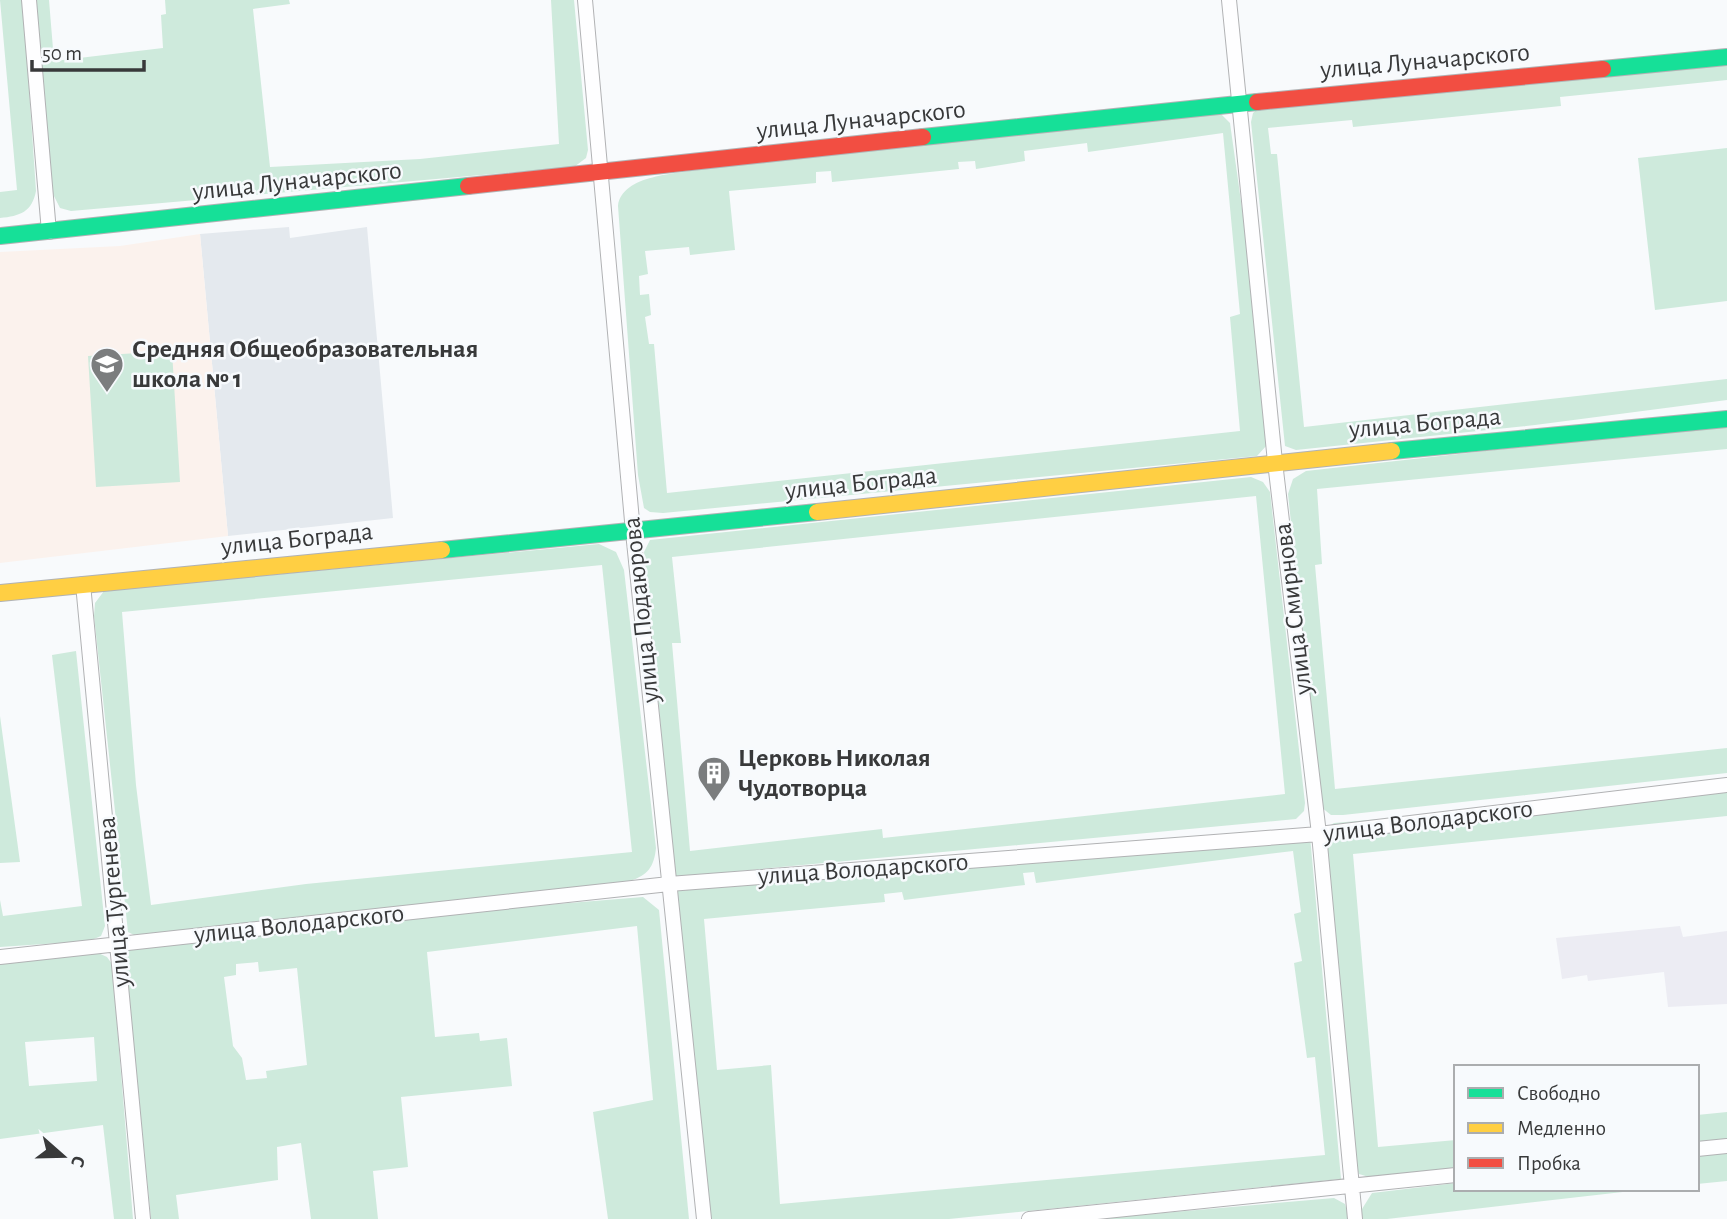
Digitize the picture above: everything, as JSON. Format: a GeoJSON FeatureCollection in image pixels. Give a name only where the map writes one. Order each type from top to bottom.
{"type":"FeatureCollection","features":[{"type":"Feature","properties":{"kind":"street"},"geometry":{"type":"LineString","coordinates":[[29,0],[49,232]]}},
{"type":"Feature","properties":{"kind":"street","name":"улица Подаюрова"},"geometry":{"type":"LineString","coordinates":[[585,0],[634,532],[704,1219]]}},
{"type":"Feature","properties":{"kind":"street","name":"улица Смирнова"},"geometry":{"type":"LineString","coordinates":[[1229,0],[1275,462],[1319,834],[1355,1219]]}},
{"type":"Feature","properties":{"kind":"street","name":"улица Луначарского"},"geometry":{"type":"LineString","coordinates":[[0,236],[601,174],[1241,103],[1727,57]]}},
{"type":"Feature","properties":{"kind":"street","name":"улица Бограда"},"geometry":{"type":"LineString","coordinates":[[0,593],[634,532],[1275,462],[1727,419]]}},
{"type":"Feature","properties":{"kind":"street","name":"улица Тургенева"},"geometry":{"type":"LineString","coordinates":[[83,584],[143,1219]]}},
{"type":"Feature","properties":{"kind":"street","name":"улица Володарского"},"geometry":{"type":"LineString","coordinates":[[0,957],[669,884],[1319,834],[1727,785]]}},
{"type":"Feature","properties":{"kind":"street"},"geometry":{"type":"LineString","coordinates":[[1699,1149],[1727,1146]]}},
{"type":"Feature","properties":{"kind":"street"},"geometry":{"type":"LineString","coordinates":[[1029,1219],[1454,1175]]}},
{"type":"Feature","properties":{"kind":"shaded area"},"geometry":{"type":"Polygon","coordinates":[[[289,227],[290,238],[367,227],[393,518],[228,536],[200,234],[289,227]]]}},
{"type":"Feature","properties":{"kind":"shaded area","name":"Средняя Общеобразовательная школа № 1"},"geometry":{"type":"Polygon","coordinates":[[[200,234],[228,536],[0,563],[0,252],[120,246],[200,234]]]}},
{"type":"Feature","properties":{"kind":"shaded area"},"geometry":{"type":"Polygon","coordinates":[[[1680,926],[1683,937],[1727,931],[1727,1004],[1668,1007],[1664,972],[1588,981],[1587,975],[1562,979],[1556,938],[1680,926]]]}},
{"type":"Feature","properties":{"kind":"green space"},"geometry":{"type":"Polygon","coordinates":[[[0,0],[23,0],[36,191],[32,204],[24,212],[0,218],[0,192],[17,190],[0,0]]]}},
{"type":"Feature","properties":{"kind":"green space"},"geometry":{"type":"Polygon","coordinates":[[[35,0],[49,0],[54,61],[163,48],[161,15],[166,14],[165,0],[289,0],[290,4],[253,9],[270,167],[420,159],[559,144],[551,0],[574,0],[588,150],[586,158],[574,167],[71,211],[60,208],[53,194],[35,0]]]}},
{"type":"Feature","properties":{"kind":"green space"},"geometry":{"type":"Polygon","coordinates":[[[1727,62],[1727,80],[1560,97],[1561,106],[1353,127],[1352,120],[1268,128],[1271,154],[1277,154],[1304,427],[1727,379],[1727,400],[1535,425],[1296,450],[1285,446],[1251,122],[1253,113],[1260,107],[1727,62]]]}},
{"type":"Feature","properties":{"kind":"green space"},"geometry":{"type":"Polygon","coordinates":[[[1219,112],[1230,123],[1246,237],[1267,445],[1257,456],[663,513],[650,512],[644,508],[638,475],[618,206],[629,187],[640,182],[666,174],[1219,112]],[[1223,133],[1088,152],[1087,143],[1024,151],[1025,161],[976,169],[975,161],[958,162],[959,169],[832,182],[831,171],[816,172],[816,183],[729,191],[735,250],[690,255],[689,247],[645,251],[648,274],[639,276],[640,295],[649,294],[651,315],[645,317],[649,344],[654,344],[667,493],[1240,431],[1230,317],[1240,314],[1223,133]]]}},
{"type":"Feature","properties":{"kind":"green space"},"geometry":{"type":"Polygon","coordinates":[[[1727,148],[1727,301],[1655,310],[1638,158],[1727,148]]]}},
{"type":"Feature","properties":{"kind":"green space"},"geometry":{"type":"Polygon","coordinates":[[[172,351],[180,482],[96,487],[88,356],[172,351]]]}},
{"type":"Feature","properties":{"kind":"green space"},"geometry":{"type":"Polygon","coordinates":[[[1727,424],[1727,449],[1317,489],[1322,564],[1315,565],[1335,789],[1727,748],[1727,773],[1343,815],[1331,815],[1321,807],[1288,494],[1293,479],[1306,471],[1727,424]]]}},
{"type":"Feature","properties":{"kind":"green space"},"geometry":{"type":"Polygon","coordinates":[[[1251,477],[1263,482],[1270,492],[1304,811],[1296,819],[675,877],[644,552],[650,540],[1251,477]],[[1256,496],[672,557],[681,643],[672,643],[690,851],[882,829],[883,838],[1285,794],[1256,496]]]}},
{"type":"Feature","properties":{"kind":"green space"},"geometry":{"type":"Polygon","coordinates":[[[599,544],[616,552],[624,570],[656,848],[652,865],[646,873],[630,881],[134,935],[128,932],[94,616],[95,603],[104,591],[599,544]],[[602,565],[122,612],[136,785],[151,905],[306,884],[632,852],[602,565]]]}},
{"type":"Feature","properties":{"kind":"green space"},"geometry":{"type":"Polygon","coordinates":[[[76,651],[105,926],[101,936],[89,941],[0,947],[0,900],[3,916],[82,906],[52,655],[76,651]]]}},
{"type":"Feature","properties":{"kind":"green space"},"geometry":{"type":"Polygon","coordinates":[[[0,716],[20,862],[0,863],[0,716]]]}},
{"type":"Feature","properties":{"kind":"green space"},"geometry":{"type":"Polygon","coordinates":[[[1727,789],[1727,816],[1353,854],[1378,1147],[1454,1140],[1454,1169],[1372,1178],[1359,1174],[1355,1165],[1323,830],[1334,823],[1727,789]]]}},
{"type":"Feature","properties":{"kind":"green space"},"geometry":{"type":"Polygon","coordinates":[[[1305,830],[1310,836],[1341,1179],[949,1219],[708,1219],[677,891],[1305,830]],[[1293,851],[1036,883],[1034,872],[1023,873],[1025,885],[904,900],[902,892],[884,894],[885,902],[704,919],[717,1070],[771,1065],[780,1204],[1325,1155],[1315,1057],[1307,1058],[1294,963],[1302,961],[1294,914],[1301,912],[1293,851]]]}},
{"type":"Feature","properties":{"kind":"green space"},"geometry":{"type":"Polygon","coordinates":[[[643,897],[659,910],[689,1219],[608,1219],[593,1112],[653,1100],[637,926],[427,952],[435,1037],[479,1033],[480,1041],[507,1038],[512,1086],[401,1097],[408,1167],[373,1171],[378,1219],[311,1219],[301,1143],[277,1147],[278,1180],[176,1195],[179,1219],[151,1219],[125,959],[129,950],[334,922],[643,897]],[[258,962],[236,964],[236,975],[224,977],[233,1046],[242,1058],[246,1080],[267,1078],[266,1071],[307,1065],[297,968],[259,972],[258,962]]]}},
{"type":"Feature","properties":{"kind":"green space"},"geometry":{"type":"Polygon","coordinates":[[[96,952],[107,957],[112,964],[133,1219],[114,1219],[103,1125],[0,1139],[0,961],[96,952]],[[94,1037],[25,1042],[29,1086],[97,1081],[94,1037]]]}},
{"type":"Feature","properties":{"kind":"green space"},"geometry":{"type":"Polygon","coordinates":[[[1727,1112],[1727,1140],[1699,1143],[1699,1115],[1727,1112]]]}},
{"type":"Feature","properties":{"kind":"green space"},"geometry":{"type":"Polygon","coordinates":[[[1727,1153],[1727,1181],[1699,1184],[1699,1156],[1727,1153]]]}},
{"type":"Feature","properties":{"kind":"green space"},"geometry":{"type":"Polygon","coordinates":[[[1454,1183],[1454,1191],[1632,1191],[1387,1219],[1362,1219],[1362,1209],[1372,1193],[1454,1183]]]}},
{"type":"Feature","properties":{"kind":"green space"},"geometry":{"type":"Polygon","coordinates":[[[1334,1198],[1345,1204],[1349,1219],[1093,1219],[1334,1198]]]}},
{"type":"Feature","properties":{"kind":"traffic: fast"},"geometry":{"type":"LineString","coordinates":[[1603,69],[1727,57]]}},
{"type":"Feature","properties":{"kind":"traffic: fast"},"geometry":{"type":"LineString","coordinates":[[923,137],[1257,102]]}},
{"type":"Feature","properties":{"kind":"traffic: fast"},"geometry":{"type":"LineString","coordinates":[[0,236],[468,186]]}},
{"type":"Feature","properties":{"kind":"traffic: fast"},"geometry":{"type":"LineString","coordinates":[[1392,451],[1727,419]]}},
{"type":"Feature","properties":{"kind":"traffic: fast"},"geometry":{"type":"LineString","coordinates":[[442,550],[817,512]]}},
{"type":"Feature","properties":{"kind":"traffic: slow"},"geometry":{"type":"LineString","coordinates":[[817,512],[1392,451]]}},
{"type":"Feature","properties":{"kind":"traffic: slow"},"geometry":{"type":"LineString","coordinates":[[0,593],[442,550]]}},
{"type":"Feature","properties":{"kind":"traffic: jam"},"geometry":{"type":"LineString","coordinates":[[1257,102],[1603,69]]}},
{"type":"Feature","properties":{"kind":"traffic: jam"},"geometry":{"type":"LineString","coordinates":[[468,186],[923,137]]}},
{"type":"Feature","properties":{"kind":"place","name":"Средняя Общеобразовательная школа № 1"},"geometry":{"type":"Point","coordinates":[107,394]}},
{"type":"Feature","properties":{"kind":"place","name":"Церковь Николая Чудотворца"},"geometry":{"type":"Point","coordinates":[714,803]}}]}
